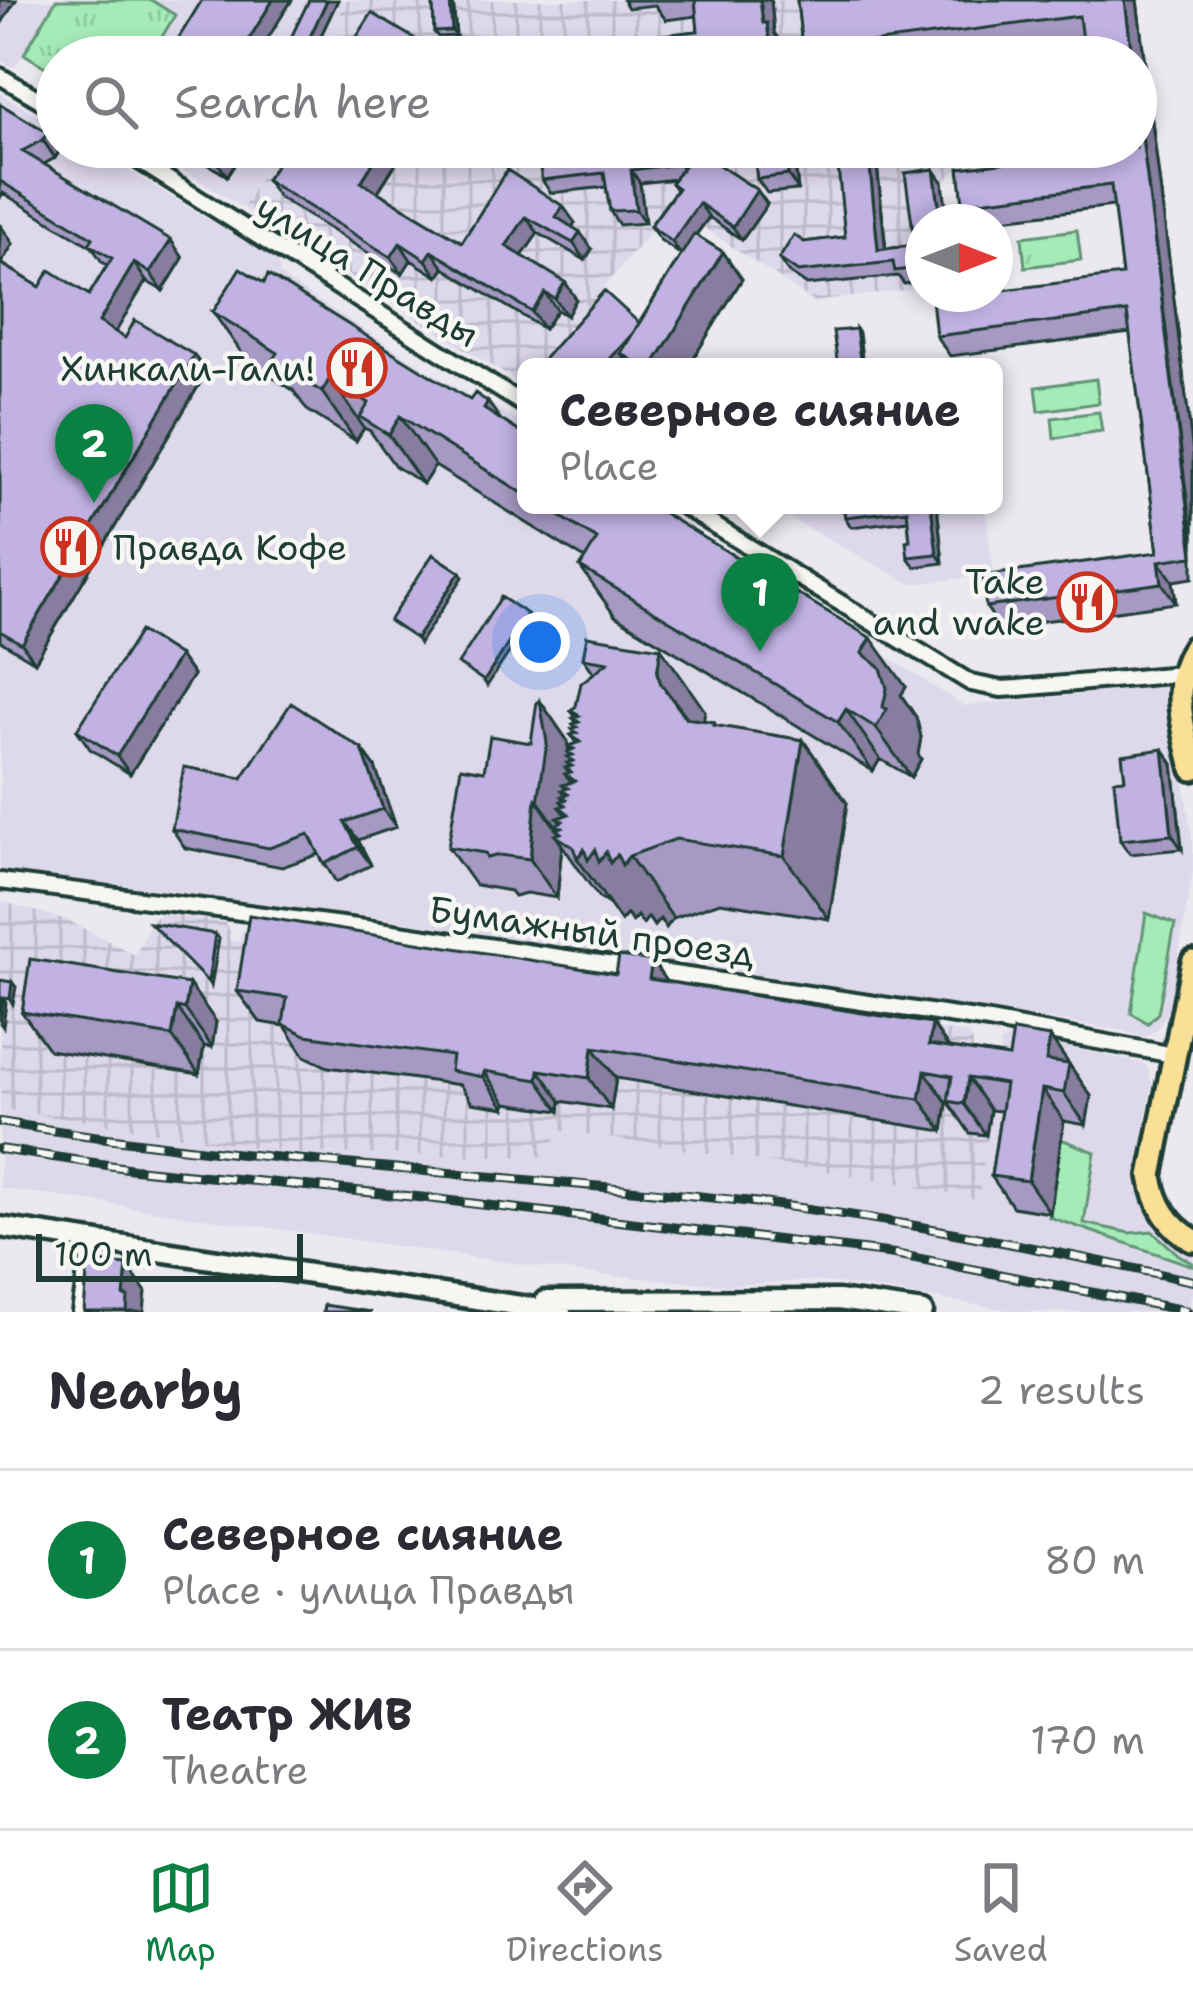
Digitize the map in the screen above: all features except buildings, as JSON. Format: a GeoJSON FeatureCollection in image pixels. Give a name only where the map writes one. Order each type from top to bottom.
{"type":"FeatureCollection","features":[{"type":"Feature","properties":{"kind":"main road"},"geometry":{"type":"LineString","coordinates":[[1193,648],[1181,674],[1181,717],[1193,770]]}},
{"type":"Feature","properties":{"kind":"main road"},"geometry":{"type":"LineString","coordinates":[[1193,962],[1151,1175],[1163,1213],[1193,1240]]}},
{"type":"Feature","properties":{"kind":"street"},"geometry":{"type":"LineString","coordinates":[[0,76],[36,97]]}},
{"type":"Feature","properties":{"kind":"street","name":"улица Правды"},"geometry":{"type":"LineString","coordinates":[[150,168],[517,400]]}},
{"type":"Feature","properties":{"kind":"street"},"geometry":{"type":"LineString","coordinates":[[696,514],[970,683],[1001,689],[1181,674]]}},
{"type":"Feature","properties":{"kind":"street","name":"Бумажный проезд"},"geometry":{"type":"LineString","coordinates":[[0,881],[374,928],[989,1021],[1174,1055]]}},
{"type":"Feature","properties":{"kind":"street"},"geometry":{"type":"LineString","coordinates":[[0,1226],[561,1312]]}},
{"type":"Feature","properties":{"kind":"street"},"geometry":{"type":"LineString","coordinates":[[80,1312],[92,1241]]}},
{"type":"Feature","properties":{"kind":"street"},"geometry":{"type":"LineString","coordinates":[[481,1301],[838,1300],[923,1312]]}},
{"type":"Feature","properties":{"kind":"shaded area"},"geometry":{"type":"Polygon","coordinates":[[[0,0],[56,0],[14,68],[0,60],[0,0]]]}},
{"type":"Feature","properties":{"kind":"shaded area"},"geometry":{"type":"Polygon","coordinates":[[[151,0],[345,0],[330,36],[162,36],[175,15],[151,0]]]}},
{"type":"Feature","properties":{"kind":"shaded area"},"geometry":{"type":"Polygon","coordinates":[[[345,0],[1136,0],[1136,36],[330,36],[345,0]]]}},
{"type":"Feature","properties":{"kind":"shaded area"},"geometry":{"type":"Polygon","coordinates":[[[0,93],[36,115],[36,168],[124,168],[277,261],[281,275],[290,283],[479,402],[488,402],[517,420],[517,514],[665,514],[964,706],[1159,687],[1168,690],[1193,844],[1193,871],[1169,1009],[1157,1029],[1145,1037],[375,917],[0,872],[0,93]]]}},
{"type":"Feature","properties":{"kind":"shaded area"},"geometry":{"type":"Polygon","coordinates":[[[178,168],[265,168],[243,208],[178,168]]]}},
{"type":"Feature","properties":{"kind":"shaded area"},"geometry":{"type":"Polygon","coordinates":[[[265,168],[959,168],[943,182],[946,204],[905,204],[905,290],[814,302],[672,206],[545,358],[517,358],[517,382],[243,208],[265,168]]]}},
{"type":"Feature","properties":{"kind":"shaded area"},"geometry":{"type":"Polygon","coordinates":[[[782,514],[986,514],[994,575],[911,584],[782,514]]]}},
{"type":"Feature","properties":{"kind":"shaded area"},"geometry":{"type":"Polygon","coordinates":[[[0,901],[67,920],[135,955],[153,919],[163,913],[225,923],[229,940],[240,942],[242,930],[250,927],[968,1034],[973,1044],[969,1079],[996,1083],[978,1200],[888,1181],[556,1130],[553,1157],[295,1153],[0,1109],[0,901]]]}},
{"type":"Feature","properties":{"kind":"shaded area"},"geometry":{"type":"Polygon","coordinates":[[[1011,1035],[1148,1068],[1152,1085],[1137,1167],[1139,1193],[1158,1227],[1193,1252],[1193,1289],[1187,1312],[1020,1312],[836,1283],[728,1285],[580,1273],[0,1188],[0,1109],[295,1153],[553,1156],[555,1130],[888,1181],[977,1200],[1001,1043],[1011,1035]]]}},
{"type":"Feature","properties":{"kind":"green space"},"geometry":{"type":"Polygon","coordinates":[[[56,0],[151,0],[175,15],[162,36],[36,36],[36,61],[24,54],[56,0]]]}},
{"type":"Feature","properties":{"kind":"green space"},"geometry":{"type":"Polygon","coordinates":[[[1077,230],[1081,260],[1025,267],[1022,237],[1077,230]]]}},
{"type":"Feature","properties":{"kind":"green space"},"geometry":{"type":"Polygon","coordinates":[[[1096,379],[1099,403],[1039,411],[1036,387],[1096,379]]]}},
{"type":"Feature","properties":{"kind":"green space"},"geometry":{"type":"Polygon","coordinates":[[[1099,412],[1102,431],[1054,438],[1052,418],[1099,412]]]}},
{"type":"Feature","properties":{"kind":"green space"},"geometry":{"type":"Polygon","coordinates":[[[1146,913],[1175,924],[1158,1013],[1148,1023],[1131,1013],[1146,913]]]}},
{"type":"Feature","properties":{"kind":"green space"},"geometry":{"type":"Polygon","coordinates":[[[1061,1139],[1095,1152],[1084,1223],[1130,1233],[1152,1231],[1193,1266],[1049,1217],[1061,1139]]]}},
{"type":"Feature","properties":{"kind":"railway"},"geometry":{"type":"LineString","coordinates":[[0,1122],[185,1148],[801,1208],[1193,1281]]}},
{"type":"Feature","properties":{"kind":"railway"},"geometry":{"type":"LineString","coordinates":[[0,1149],[134,1169],[427,1198],[895,1254],[1187,1311]]}},
{"type":"Feature","properties":{"kind":"place","name":"Хинкали-Гали!"},"geometry":{"type":"Point","coordinates":[357,368]}},
{"type":"Feature","properties":{"kind":"place","name":"Театр ЖИВ"},"geometry":{"type":"Point","coordinates":[94,503]}},
{"type":"Feature","properties":{"kind":"place","name":"Правда Кофе"},"geometry":{"type":"Point","coordinates":[71,547]}},
{"type":"Feature","properties":{"kind":"place","name":"Take and wake"},"geometry":{"type":"Point","coordinates":[1087,602]}},
{"type":"Feature","properties":{"kind":"place","name":"Северное сияние"},"geometry":{"type":"Point","coordinates":[760,652]}}]}
